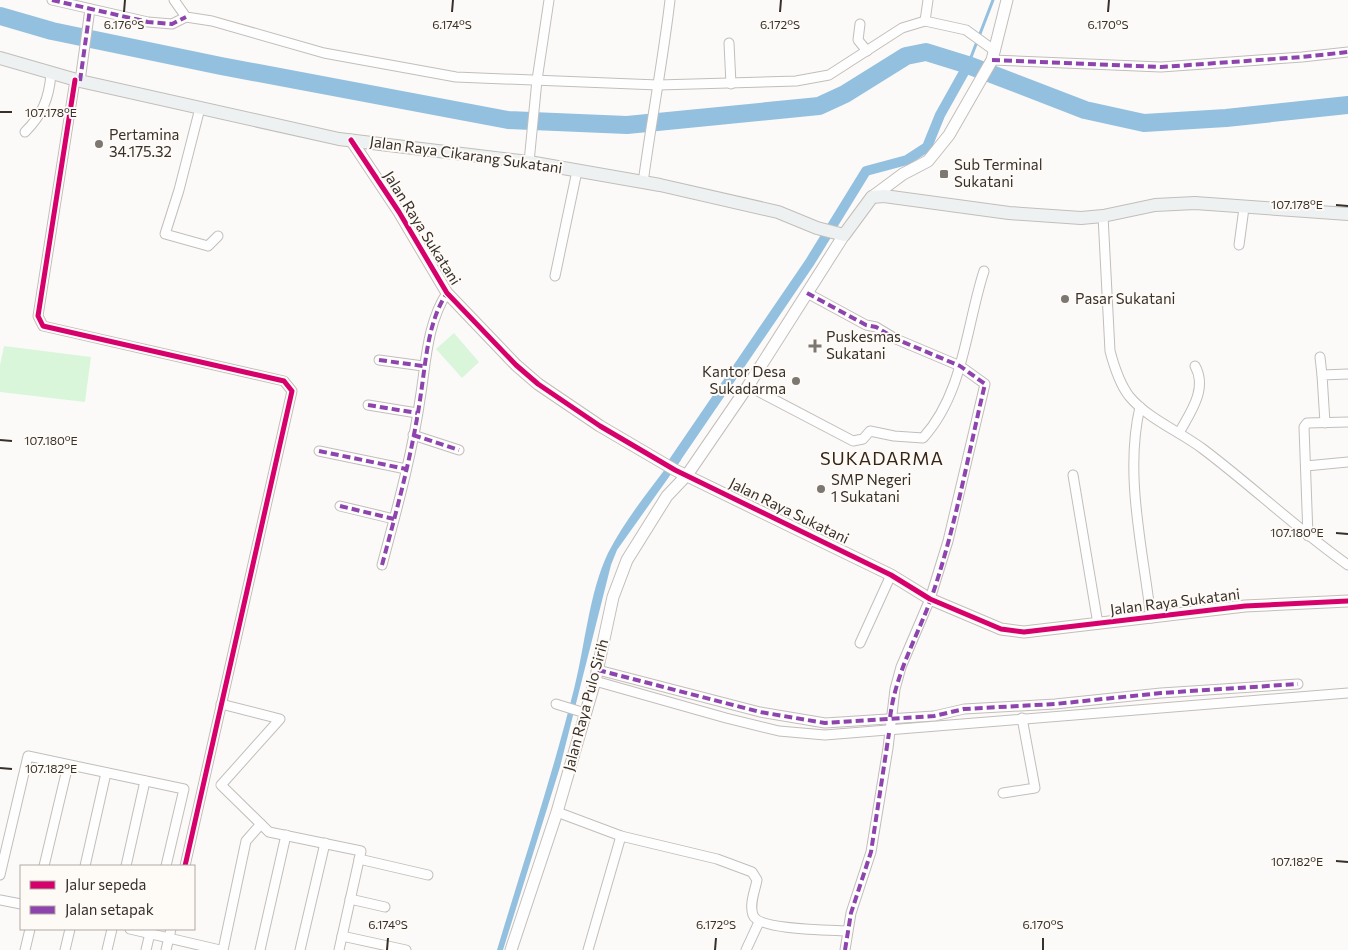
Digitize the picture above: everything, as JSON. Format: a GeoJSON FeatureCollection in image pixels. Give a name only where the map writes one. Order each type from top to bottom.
{"type":"FeatureCollection","features":[{"type":"Feature","properties":{"kind":"main road","name":"Jalan Raya Cikarang Sukatani"},"geometry":{"type":"LineString","coordinates":[[0,58],[78,81],[351,140],[530,156],[577,171],[778,212],[839,234]]}},
{"type":"Feature","properties":{"kind":"main road"},"geometry":{"type":"LineString","coordinates":[[839,234],[872,197],[884,196],[1009,213],[1081,218],[1103,216],[1155,205],[1202,203],[1244,208],[1348,214]]}},
{"type":"Feature","properties":{"kind":"street"},"geometry":{"type":"LineString","coordinates":[[52,0],[166,23],[179,22],[186,18],[212,21],[324,53],[407,70],[456,77],[658,85],[731,84],[816,78],[829,75],[902,28],[924,21],[966,30],[983,44],[992,60]]}},
{"type":"Feature","properties":{"kind":"street"},"geometry":{"type":"LineString","coordinates":[[174,0],[186,18]]}},
{"type":"Feature","properties":{"kind":"street"},"geometry":{"type":"LineString","coordinates":[[530,156],[537,80],[549,0]]}},
{"type":"Feature","properties":{"kind":"street"},"geometry":{"type":"LineString","coordinates":[[643,183],[670,0]]}},
{"type":"Feature","properties":{"kind":"street"},"geometry":{"type":"LineString","coordinates":[[924,21],[928,0]]}},
{"type":"Feature","properties":{"kind":"street"},"geometry":{"type":"LineString","coordinates":[[872,197],[903,174],[928,161],[948,135],[980,84],[992,60],[1007,0]]}},
{"type":"Feature","properties":{"kind":"street"},"geometry":{"type":"LineString","coordinates":[[90,9],[38,316],[40,322],[43,326],[284,381],[292,390],[185,865]]}},
{"type":"Feature","properties":{"kind":"street"},"geometry":{"type":"LineString","coordinates":[[860,24],[858,40],[867,51]]}},
{"type":"Feature","properties":{"kind":"street"},"geometry":{"type":"LineString","coordinates":[[729,43],[731,84]]}},
{"type":"Feature","properties":{"kind":"street"},"geometry":{"type":"LineString","coordinates":[[992,60],[1161,67],[1348,52]]}},
{"type":"Feature","properties":{"kind":"street"},"geometry":{"type":"LineString","coordinates":[[25,132],[37,121],[44,107],[49,95],[51,74]]}},
{"type":"Feature","properties":{"kind":"street"},"geometry":{"type":"LineString","coordinates":[[200,108],[179,190],[165,234],[208,246],[218,236]]}},
{"type":"Feature","properties":{"kind":"street","name":"Jalan Raya Sukatani"},"geometry":{"type":"LineString","coordinates":[[351,140],[399,212],[447,293],[527,375],[600,426],[662,463],[891,575],[930,599],[1001,630],[1012,632],[1045,631],[1245,606],[1348,601]]}},
{"type":"Feature","properties":{"kind":"street"},"geometry":{"type":"LineString","coordinates":[[555,276],[577,171]]}},
{"type":"Feature","properties":{"kind":"street"},"geometry":{"type":"LineString","coordinates":[[1239,245],[1244,208]]}},
{"type":"Feature","properties":{"kind":"street"},"geometry":{"type":"LineString","coordinates":[[1103,216],[1110,351],[1121,382],[1140,407],[1202,448],[1308,536],[1348,564]]}},
{"type":"Feature","properties":{"kind":"street"},"geometry":{"type":"LineString","coordinates":[[687,475],[748,386],[807,293],[839,234]]}},
{"type":"Feature","properties":{"kind":"street"},"geometry":{"type":"LineString","coordinates":[[748,386],[853,442],[864,439],[870,431],[894,436],[923,438],[949,396],[960,366],[984,271]]}},
{"type":"Feature","properties":{"kind":"street"},"geometry":{"type":"LineString","coordinates":[[382,565],[406,469],[424,366],[438,306],[447,293]]}},
{"type":"Feature","properties":{"kind":"street"},"geometry":{"type":"LineString","coordinates":[[807,293],[866,325],[876,326],[896,339],[960,366],[985,384],[948,541],[930,599],[901,667],[890,718],[871,852],[851,914],[845,950]]}},
{"type":"Feature","properties":{"kind":"street"},"geometry":{"type":"LineString","coordinates":[[1320,357],[1325,423]]}},
{"type":"Feature","properties":{"kind":"street"},"geometry":{"type":"LineString","coordinates":[[379,360],[424,366]]}},
{"type":"Feature","properties":{"kind":"street"},"geometry":{"type":"LineString","coordinates":[[1179,433],[1201,387],[1200,377],[1195,366]]}},
{"type":"Feature","properties":{"kind":"street"},"geometry":{"type":"LineString","coordinates":[[1322,375],[1348,374]]}},
{"type":"Feature","properties":{"kind":"street"},"geometry":{"type":"LineString","coordinates":[[368,405],[417,413]]}},
{"type":"Feature","properties":{"kind":"street"},"geometry":{"type":"LineString","coordinates":[[1140,407],[1133,438],[1135,490],[1151,618]]}},
{"type":"Feature","properties":{"kind":"street"},"geometry":{"type":"LineString","coordinates":[[1308,536],[1304,427],[1307,423],[1348,422]]}},
{"type":"Feature","properties":{"kind":"street"},"geometry":{"type":"LineString","coordinates":[[413,435],[459,450]]}},
{"type":"Feature","properties":{"kind":"street"},"geometry":{"type":"LineString","coordinates":[[319,450],[406,469]]}},
{"type":"Feature","properties":{"kind":"street"},"geometry":{"type":"LineString","coordinates":[[1306,466],[1348,462]]}},
{"type":"Feature","properties":{"kind":"street","name":"Jalan Raya Pulo Sirih"},"geometry":{"type":"LineString","coordinates":[[511,950],[557,812],[582,712],[596,675],[613,597],[627,560],[667,496],[687,475]]}},
{"type":"Feature","properties":{"kind":"street"},"geometry":{"type":"LineString","coordinates":[[1073,475],[1098,624]]}},
{"type":"Feature","properties":{"kind":"street"},"geometry":{"type":"LineString","coordinates":[[340,506],[394,519]]}},
{"type":"Feature","properties":{"kind":"street"},"geometry":{"type":"LineString","coordinates":[[860,643],[891,575]]}},
{"type":"Feature","properties":{"kind":"street"},"geometry":{"type":"LineString","coordinates":[[596,675],[687,693],[800,720],[826,722],[934,716],[964,709],[1298,684]]}},
{"type":"Feature","properties":{"kind":"street"},"geometry":{"type":"LineString","coordinates":[[596,675],[712,714],[779,731],[825,735],[889,734],[1022,718],[1348,693]]}},
{"type":"Feature","properties":{"kind":"street"},"geometry":{"type":"LineString","coordinates":[[687,693],[691,708]]}},
{"type":"Feature","properties":{"kind":"street"},"geometry":{"type":"LineString","coordinates":[[712,714],[715,701]]}},
{"type":"Feature","properties":{"kind":"street"},"geometry":{"type":"LineString","coordinates":[[1087,701],[1087,713]]}},
{"type":"Feature","properties":{"kind":"street"},"geometry":{"type":"LineString","coordinates":[[221,704],[280,719],[221,785],[269,832],[361,850],[339,950]]}},
{"type":"Feature","properties":{"kind":"street"},"geometry":{"type":"LineString","coordinates":[[556,704],[582,712]]}},
{"type":"Feature","properties":{"kind":"street"},"geometry":{"type":"LineString","coordinates":[[1002,793],[1035,788],[1022,718]]}},
{"type":"Feature","properties":{"kind":"street"},"geometry":{"type":"LineString","coordinates":[[799,733],[800,720]]}},
{"type":"Feature","properties":{"kind":"street"},"geometry":{"type":"LineString","coordinates":[[0,875],[28,756],[184,789],[166,865]]}},
{"type":"Feature","properties":{"kind":"street"},"geometry":{"type":"LineString","coordinates":[[44,865],[68,765]]}},
{"type":"Feature","properties":{"kind":"street"},"geometry":{"type":"LineString","coordinates":[[84,865],[106,773]]}},
{"type":"Feature","properties":{"kind":"street"},"geometry":{"type":"LineString","coordinates":[[126,865],[145,781]]}},
{"type":"Feature","properties":{"kind":"street"},"geometry":{"type":"LineString","coordinates":[[557,812],[621,836],[717,859],[752,872],[757,880],[752,904],[753,916],[759,922],[773,925],[847,931]]}},
{"type":"Feature","properties":{"kind":"street"},"geometry":{"type":"LineString","coordinates":[[146,950],[151,931],[170,933],[184,946],[221,950],[246,841],[262,824]]}},
{"type":"Feature","properties":{"kind":"street"},"geometry":{"type":"LineString","coordinates":[[260,950],[286,835]]}},
{"type":"Feature","properties":{"kind":"street"},"geometry":{"type":"LineString","coordinates":[[588,950],[621,836]]}},
{"type":"Feature","properties":{"kind":"street"},"geometry":{"type":"LineString","coordinates":[[300,950],[325,843]]}},
{"type":"Feature","properties":{"kind":"street"},"geometry":{"type":"LineString","coordinates":[[359,859],[428,875]]}},
{"type":"Feature","properties":{"kind":"street"},"geometry":{"type":"LineString","coordinates":[[350,899],[385,907]]}},
{"type":"Feature","properties":{"kind":"street"},"geometry":{"type":"LineString","coordinates":[[0,900],[20,904]]}},
{"type":"Feature","properties":{"kind":"street"},"geometry":{"type":"LineString","coordinates":[[746,950],[759,922]]}},
{"type":"Feature","properties":{"kind":"street"},"geometry":{"type":"LineString","coordinates":[[25,950],[30,930]]}},
{"type":"Feature","properties":{"kind":"street"},"geometry":{"type":"LineString","coordinates":[[65,950],[70,930]]}},
{"type":"Feature","properties":{"kind":"street"},"geometry":{"type":"LineString","coordinates":[[107,950],[112,930]]}},
{"type":"Feature","properties":{"kind":"street"},"geometry":{"type":"LineString","coordinates":[[166,950],[170,933]]}},
{"type":"Feature","properties":{"kind":"street"},"geometry":{"type":"LineString","coordinates":[[342,936],[406,950]]}},
{"type":"Feature","properties":{"kind":"green space"},"geometry":{"type":"Polygon","coordinates":[[[454,333],[479,362],[462,378],[436,349],[454,333]]]}},
{"type":"Feature","properties":{"kind":"green space"},"geometry":{"type":"Polygon","coordinates":[[[4,346],[91,357],[85,402],[0,392],[0,365],[4,346]]]}},
{"type":"Feature","properties":{"kind":"water"},"geometry":{"type":"Polygon","coordinates":[[[675,456],[681,460],[617,550],[611,565],[560,767],[503,950],[497,950],[565,722],[578,672],[596,585],[608,553],[623,527],[675,456]]]}},
{"type":"Feature","properties":{"kind":"waterway"},"geometry":{"type":"LineString","coordinates":[[968,65],[993,0]]}},
{"type":"Feature","properties":{"kind":"waterway"},"geometry":{"type":"LineString","coordinates":[[0,16],[52,31],[221,66],[508,120],[627,125],[819,106],[845,94],[906,56],[926,52],[968,65],[1085,110],[1144,123],[1226,118],[1348,105]]}},
{"type":"Feature","properties":{"kind":"waterway"},"geometry":{"type":"LineString","coordinates":[[670,467],[810,262],[866,171],[907,160],[927,147],[940,115],[968,65]]}},
{"type":"Feature","properties":{"kind":"marked path"},"geometry":{"type":"LineString","coordinates":[[52,0],[148,22],[172,24],[186,17]]}},
{"type":"Feature","properties":{"kind":"marked path"},"geometry":{"type":"LineString","coordinates":[[80,81],[90,9]]}},
{"type":"Feature","properties":{"kind":"marked path"},"geometry":{"type":"LineString","coordinates":[[992,60],[1161,67],[1348,52]]}},
{"type":"Feature","properties":{"kind":"marked path"},"geometry":{"type":"LineString","coordinates":[[382,565],[409,458],[432,328],[447,293]]}},
{"type":"Feature","properties":{"kind":"marked path"},"geometry":{"type":"LineString","coordinates":[[807,293],[866,325],[876,327],[896,339],[960,366],[985,384],[961,492],[940,573],[901,672],[890,718]]}},
{"type":"Feature","properties":{"kind":"marked path"},"geometry":{"type":"LineString","coordinates":[[379,360],[423,366]]}},
{"type":"Feature","properties":{"kind":"marked path"},"geometry":{"type":"LineString","coordinates":[[368,405],[417,413]]}},
{"type":"Feature","properties":{"kind":"marked path"},"geometry":{"type":"LineString","coordinates":[[413,435],[459,450]]}},
{"type":"Feature","properties":{"kind":"marked path"},"geometry":{"type":"LineString","coordinates":[[319,451],[406,469]]}},
{"type":"Feature","properties":{"kind":"marked path"},"geometry":{"type":"LineString","coordinates":[[340,506],[394,519]]}},
{"type":"Feature","properties":{"kind":"marked path"},"geometry":{"type":"LineString","coordinates":[[598,670],[760,712],[825,723],[934,716],[964,709],[1055,704],[1161,693],[1298,684]]}},
{"type":"Feature","properties":{"kind":"marked path"},"geometry":{"type":"LineString","coordinates":[[845,950],[851,913],[871,852],[889,733]]}},
{"type":"Feature","properties":{"kind":"cycle path"},"geometry":{"type":"LineString","coordinates":[[75,80],[38,316],[43,326],[284,381],[292,391],[185,865]]}},
{"type":"Feature","properties":{"kind":"cycle path"},"geometry":{"type":"LineString","coordinates":[[351,140],[399,212],[447,293],[516,365],[538,384],[600,426],[675,470],[891,575],[930,599],[1001,629],[1024,632],[1245,606],[1348,601]]}},
{"type":"Feature","properties":{"kind":"place","name":"Pertamina 34.175.32"},"geometry":{"type":"Point","coordinates":[99,144]}},
{"type":"Feature","properties":{"kind":"place","name":"Sub Terminal Sukatani"},"geometry":{"type":"Point","coordinates":[944,174]}},
{"type":"Feature","properties":{"kind":"place","name":"Pasar Sukatani"},"geometry":{"type":"Point","coordinates":[1065,299]}},
{"type":"Feature","properties":{"kind":"place","name":"Puskesmas Sukatani"},"geometry":{"type":"Point","coordinates":[815,346]}},
{"type":"Feature","properties":{"kind":"place","name":"Kantor Desa Sukadarma"},"geometry":{"type":"Point","coordinates":[796,381]}},
{"type":"Feature","properties":{"kind":"place","name":"SMP Negeri 1 Sukatani"},"geometry":{"type":"Point","coordinates":[821,489]}},
{"type":"Feature","properties":{"kind":"district","name":"SUKADARMA"},"geometry":{"type":"Point","coordinates":[882,459]}}]}
